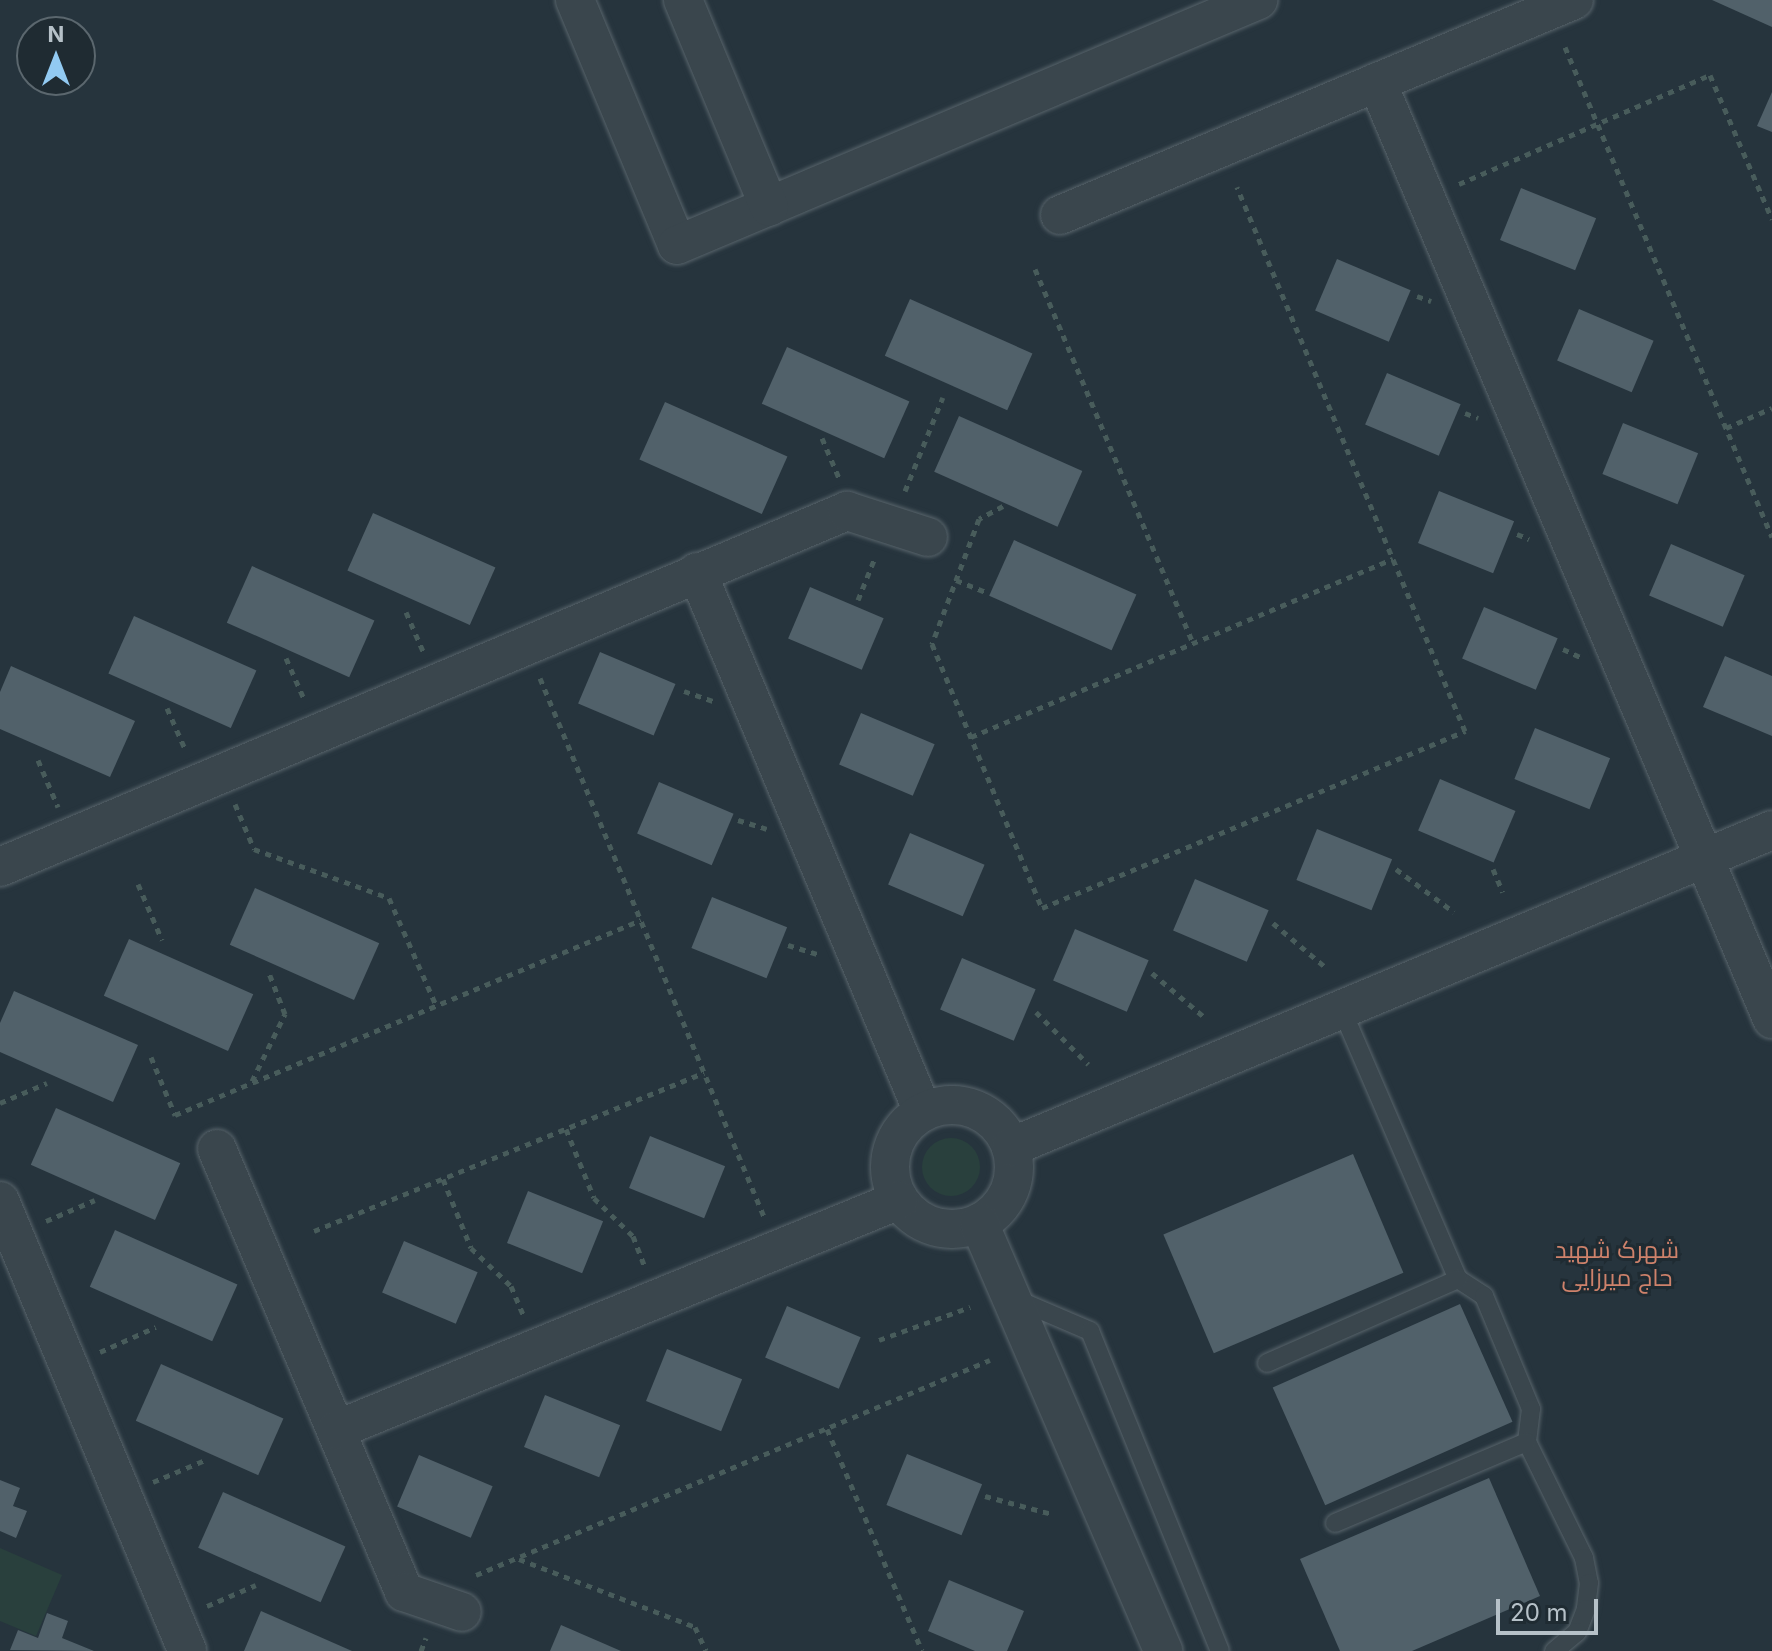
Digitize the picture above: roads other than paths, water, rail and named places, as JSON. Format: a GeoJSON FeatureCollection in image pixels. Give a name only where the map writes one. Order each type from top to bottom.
{"type":"FeatureCollection","features":[{"type":"Feature","properties":{"kind":"street"},"geometry":{"type":"LineString","coordinates":[[575,0],[677,245],[1258,0]]}},
{"type":"Feature","properties":{"kind":"street"},"geometry":{"type":"LineString","coordinates":[[683,0],[769,207]]}},
{"type":"Feature","properties":{"kind":"street"},"geometry":{"type":"LineString","coordinates":[[1060,215],[1574,0]]}},
{"type":"Feature","properties":{"kind":"street"},"geometry":{"type":"LineString","coordinates":[[1377,82],[1707,857],[1772,1019]]}},
{"type":"Feature","properties":{"kind":"street"},"geometry":{"type":"LineString","coordinates":[[0,867],[847,511],[928,537]]}},
{"type":"Feature","properties":{"kind":"street"},"geometry":{"type":"LineString","coordinates":[[697,572],[923,1112]]}},
{"type":"Feature","properties":{"kind":"street"},"geometry":{"type":"LineString","coordinates":[[1011,1147],[1772,830]]}},
{"type":"Feature","properties":{"kind":"street"},"geometry":{"type":"LineString","coordinates":[[942,1106],[962,1106],[981,1112],[997,1124],[1011,1147],[1014,1180],[1006,1200],[992,1216],[979,1223],[952,1230],[931,1226],[913,1216],[899,1200],[891,1180],[890,1160],[901,1133],[923,1112],[942,1106]]}},
{"type":"Feature","properties":{"kind":"street"},"geometry":{"type":"LineString","coordinates":[[217,1149],[404,1592],[462,1612]]}},
{"type":"Feature","properties":{"kind":"street"},"geometry":{"type":"LineString","coordinates":[[336,1430],[899,1200]]}},
{"type":"Feature","properties":{"kind":"street"},"geometry":{"type":"LineString","coordinates":[[0,1201],[187,1651]]}},
{"type":"Feature","properties":{"kind":"street"},"geometry":{"type":"LineString","coordinates":[[979,1223],[1163,1651]]}},
{"type":"Feature","properties":{"kind":"lane"},"geometry":{"type":"LineString","coordinates":[[1342,1010],[1458,1279],[1484,1296],[1531,1409],[1527,1442],[1584,1558],[1589,1583],[1586,1609],[1577,1632],[1554,1651]]}},
{"type":"Feature","properties":{"kind":"lane"},"geometry":{"type":"LineString","coordinates":[[1267,1363],[1458,1279]]}},
{"type":"Feature","properties":{"kind":"lane"},"geometry":{"type":"LineString","coordinates":[[1011,1297],[1090,1331],[1220,1651]]}},
{"type":"Feature","properties":{"kind":"lane"},"geometry":{"type":"LineString","coordinates":[[1335,1523],[1527,1442]]}},
{"type":"Feature","properties":{"kind":"district","name":"شهرک شهید حاج میرزایی"},"geometry":{"type":"Point","coordinates":[1617,1264]}}]}
